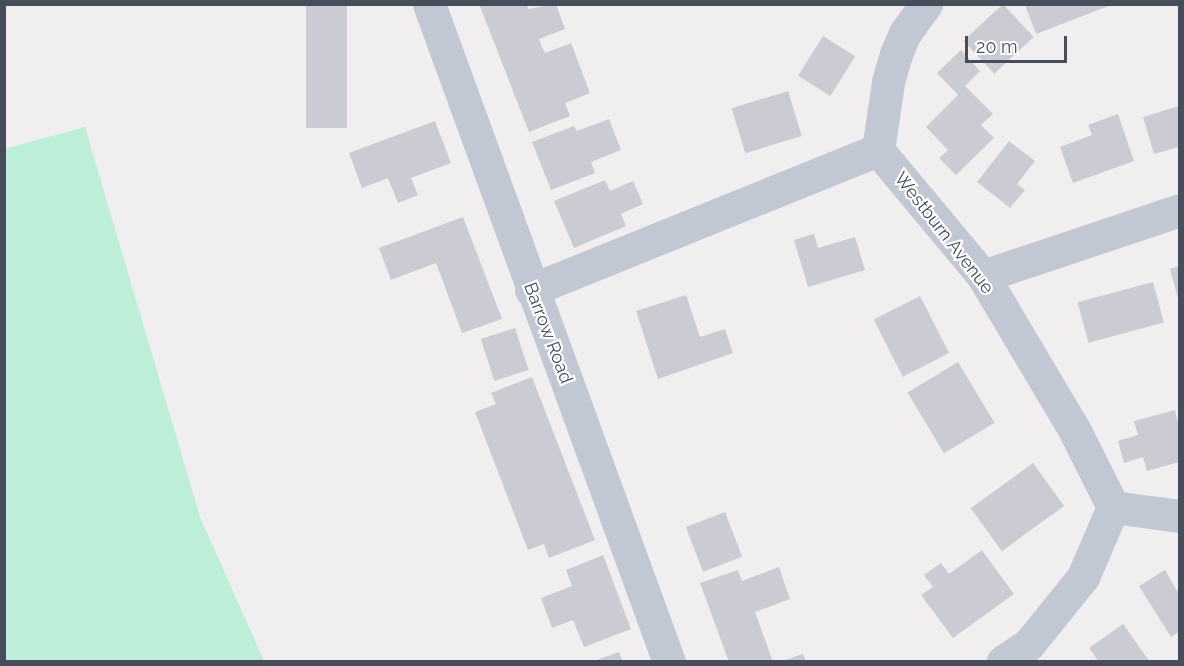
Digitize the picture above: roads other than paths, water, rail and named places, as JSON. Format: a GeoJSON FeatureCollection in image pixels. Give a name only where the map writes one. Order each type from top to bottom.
{"type":"FeatureCollection","features":[{"type":"Feature","properties":{"kind":"street","name":"Barrow Road"},"geometry":{"type":"LineString","coordinates":[[429,4],[531,290],[669,662]]}},
{"type":"Feature","properties":{"kind":"street"},"geometry":{"type":"LineString","coordinates":[[531,290],[878,150],[888,82],[896,54],[910,24],[926,4]]}},
{"type":"Feature","properties":{"kind":"street","name":"Westburn Avenue"},"geometry":{"type":"LineString","coordinates":[[878,150],[983,276],[1074,429],[1113,507]]}},
{"type":"Feature","properties":{"kind":"street"},"geometry":{"type":"LineString","coordinates":[[983,276],[1179,210]]}},
{"type":"Feature","properties":{"kind":"street"},"geometry":{"type":"LineString","coordinates":[[1025,656],[1083,577],[1113,507],[1179,516]]}}]}
